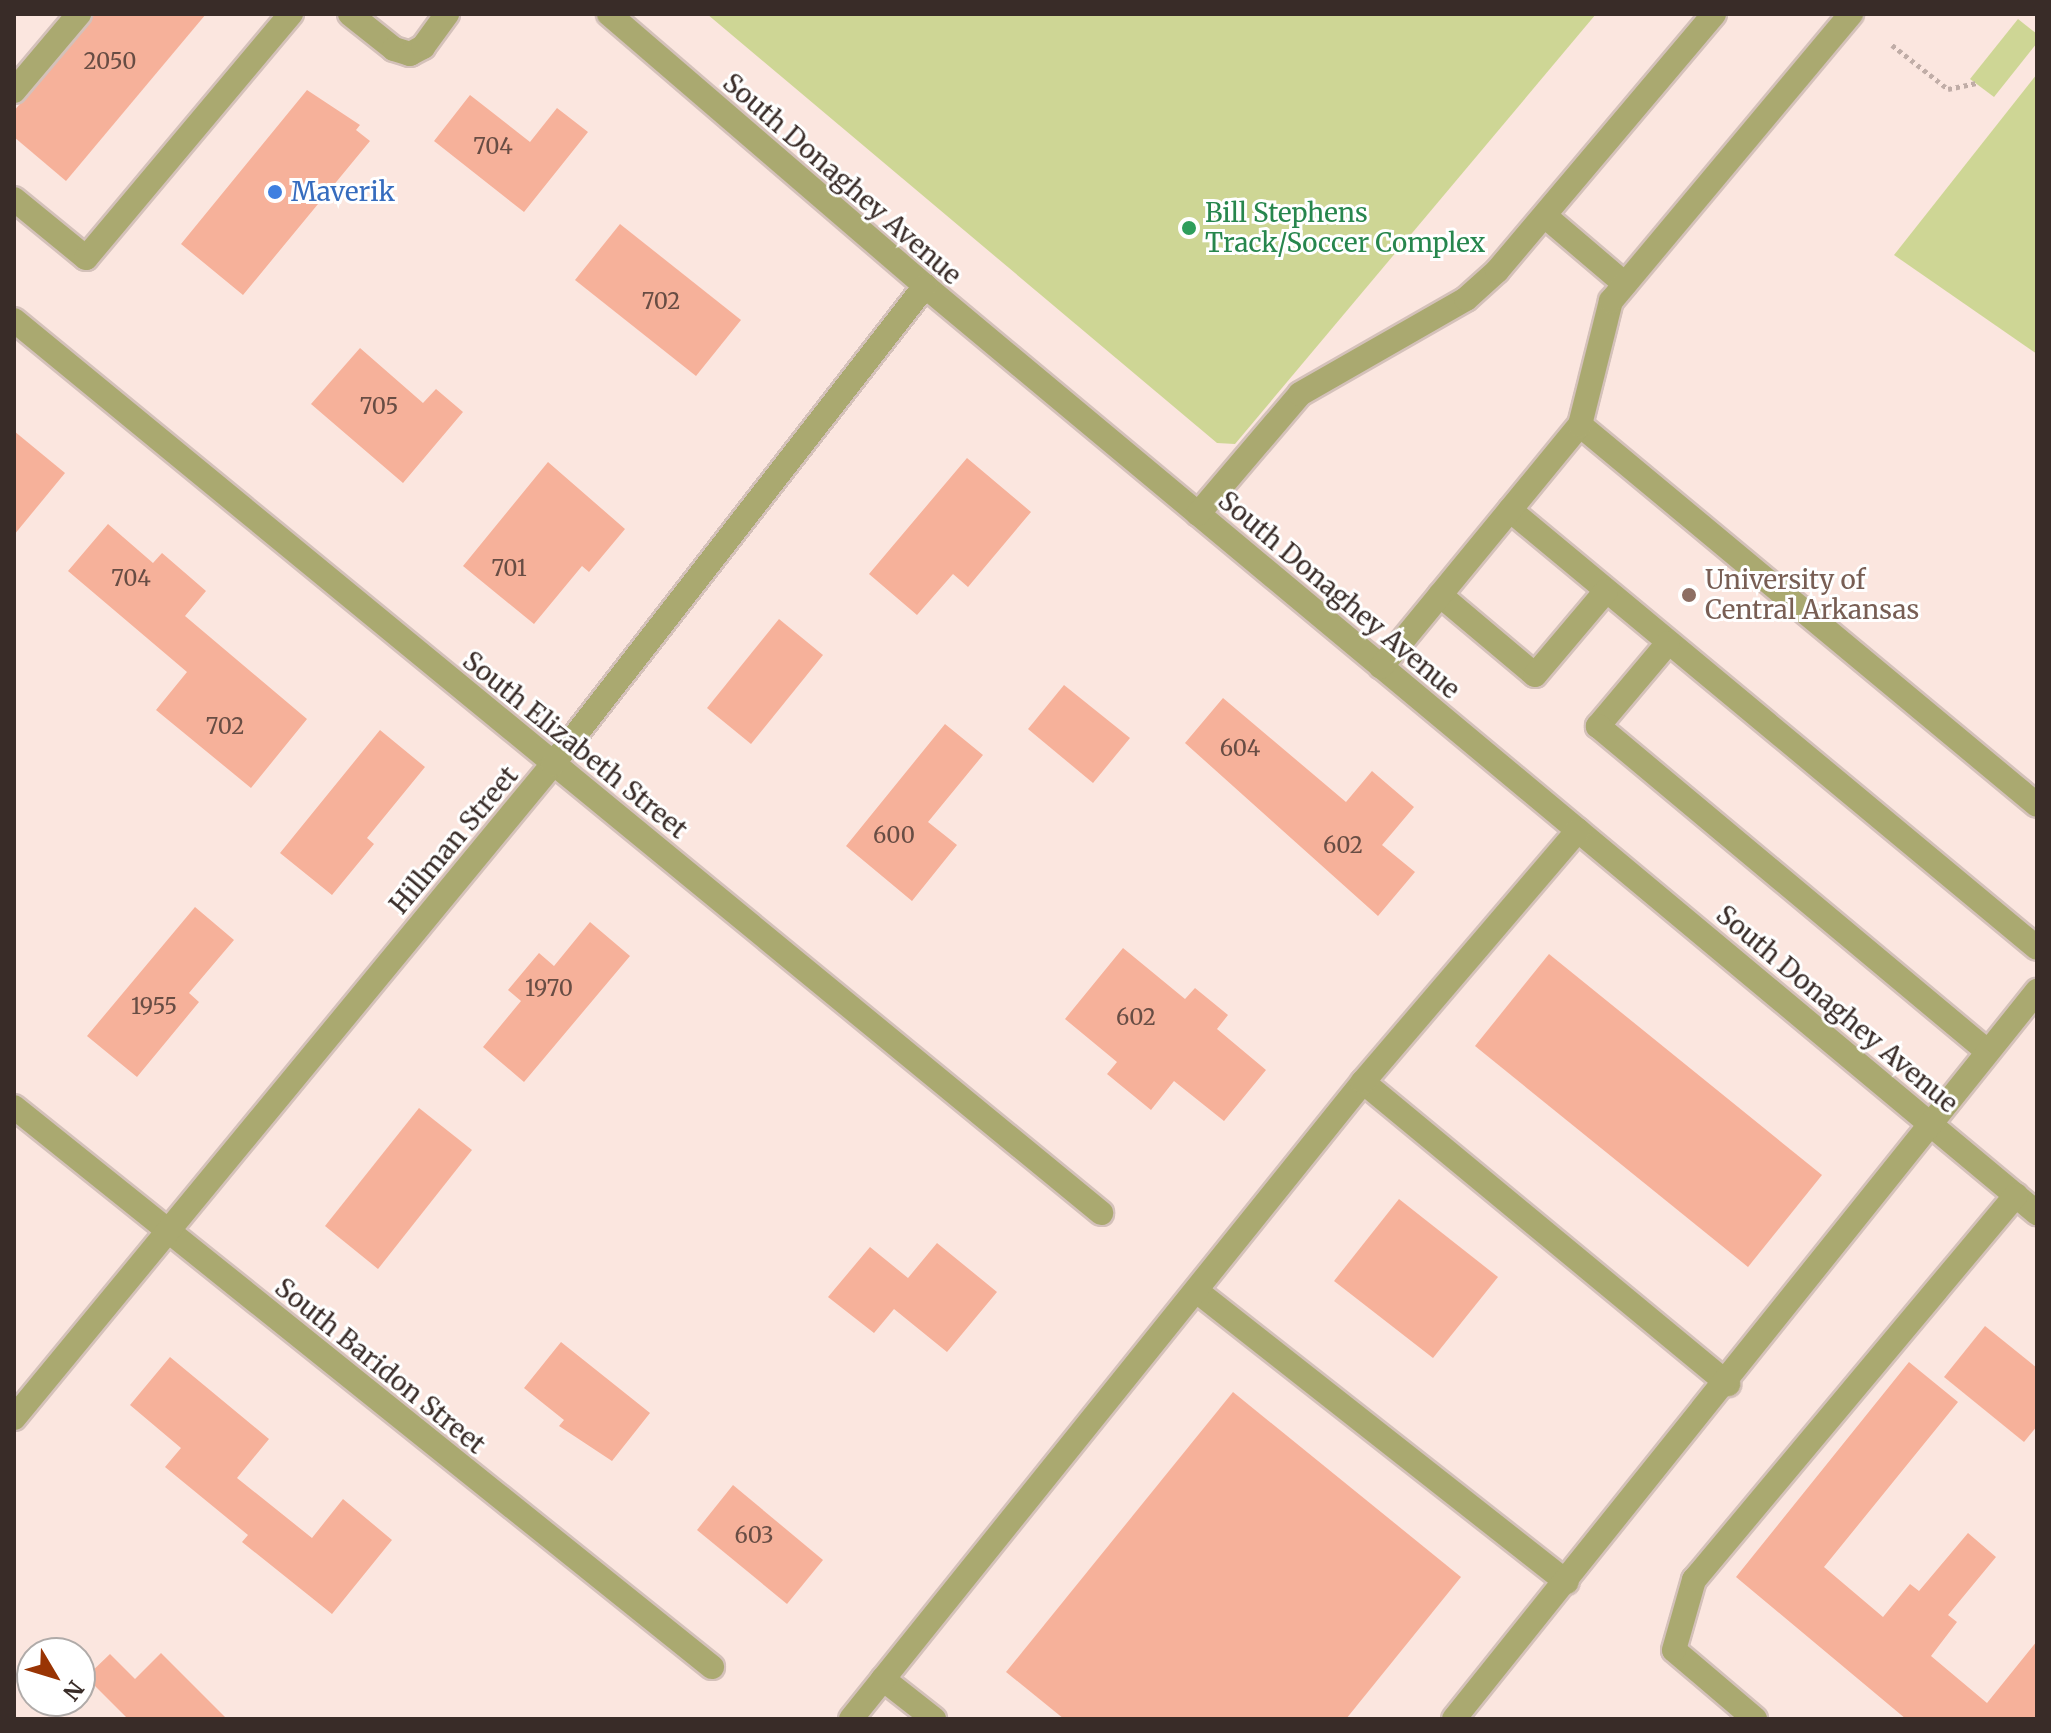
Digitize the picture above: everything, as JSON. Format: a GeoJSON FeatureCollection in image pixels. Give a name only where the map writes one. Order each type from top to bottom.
{"type":"FeatureCollection","features":[{"type":"Feature","properties":{"kind":"street"},"geometry":{"type":"LineString","coordinates":[[14,91],[79,14]]}},
{"type":"Feature","properties":{"kind":"street"},"geometry":{"type":"LineString","coordinates":[[14,199],[86,258],[291,14]]}},
{"type":"Feature","properties":{"kind":"street"},"geometry":{"type":"LineString","coordinates":[[350,14],[394,49],[410,54],[423,47],[447,14]]}},
{"type":"Feature","properties":{"kind":"street","name":"South Donaghey Avenue"},"geometry":{"type":"LineString","coordinates":[[609,14],[925,286],[2037,1213]]}},
{"type":"Feature","properties":{"kind":"street"},"geometry":{"type":"LineString","coordinates":[[1198,514],[1300,394],[1466,299],[1545,216],[1714,14]]}},
{"type":"Feature","properties":{"kind":"street"},"geometry":{"type":"LineString","coordinates":[[1381,667],[1580,425],[1611,301],[1851,14]]}},
{"type":"Feature","properties":{"kind":"street"},"geometry":{"type":"LineString","coordinates":[[1545,216],[1625,284]]}},
{"type":"Feature","properties":{"kind":"street","name":"Hillman Street"},"geometry":{"type":"LineString","coordinates":[[14,1418],[553,764],[925,286]]}},
{"type":"Feature","properties":{"kind":"street","name":"South Elizabeth Street"},"geometry":{"type":"LineString","coordinates":[[14,320],[1101,1213]]}},
{"type":"Feature","properties":{"kind":"street"},"geometry":{"type":"LineString","coordinates":[[1580,425],[2037,805]]}},
{"type":"Feature","properties":{"kind":"street"},"geometry":{"type":"LineString","coordinates":[[1510,510],[2037,948]]}},
{"type":"Feature","properties":{"kind":"street"},"geometry":{"type":"LineString","coordinates":[[1440,595],[1535,675],[1606,591]]}},
{"type":"Feature","properties":{"kind":"street"},"geometry":{"type":"LineString","coordinates":[[1668,643],[1598,726],[1987,1051]]}},
{"type":"Feature","properties":{"kind":"street"},"geometry":{"type":"LineString","coordinates":[[851,1719],[1198,1292],[1363,1082],[1578,830]]}},
{"type":"Feature","properties":{"kind":"street"},"geometry":{"type":"LineString","coordinates":[[1454,1719],[1728,1384],[1927,1120],[2037,991]]}},
{"type":"Feature","properties":{"kind":"street"},"geometry":{"type":"LineString","coordinates":[[1363,1082],[1728,1384]]}},
{"type":"Feature","properties":{"kind":"street","name":"South Baridon Street"},"geometry":{"type":"LineString","coordinates":[[14,1107],[712,1667]]}},
{"type":"Feature","properties":{"kind":"street"},"geometry":{"type":"LineString","coordinates":[[1755,1719],[1674,1650],[1694,1580],[2016,1195]]}},
{"type":"Feature","properties":{"kind":"street"},"geometry":{"type":"LineString","coordinates":[[1198,1292],[1566,1582]]}},
{"type":"Feature","properties":{"kind":"street"},"geometry":{"type":"LineString","coordinates":[[883,1679],[934,1719]]}},
{"type":"Feature","properties":{"kind":"path"},"geometry":{"type":"LineString","coordinates":[[1892,45],[1948,89],[1976,83]]}},
{"type":"Feature","properties":{"kind":"green space","name":"Bill Stephens Track/Soccer Complex"},"geometry":{"type":"Polygon","coordinates":[[[707,14],[1596,14],[1235,444],[1217,443],[707,14]]]}},
{"type":"Feature","properties":{"kind":"green space"},"geometry":{"type":"Polygon","coordinates":[[[2018,19],[2037,34],[2037,43],[1994,97],[1970,79],[2018,19]]]}},
{"type":"Feature","properties":{"kind":"green space"},"geometry":{"type":"Polygon","coordinates":[[[2037,74],[2037,354],[1894,255],[2037,74]]]}},
{"type":"Feature","properties":{"kind":"building"},"geometry":{"type":"Polygon","coordinates":[[[95,14],[206,14],[66,181],[14,137],[14,111],[95,14]]]}},
{"type":"Feature","properties":{"kind":"building","name":"Maverik"},"geometry":{"type":"Polygon","coordinates":[[[307,90],[360,125],[356,130],[370,141],[243,295],[181,244],[307,90]]]}},
{"type":"Feature","properties":{"kind":"building"},"geometry":{"type":"Polygon","coordinates":[[[470,95],[530,142],[557,108],[588,132],[524,212],[434,141],[470,95]]]}},
{"type":"Feature","properties":{"kind":"building"},"geometry":{"type":"Polygon","coordinates":[[[620,224],[741,320],[696,376],[575,280],[620,224]]]}},
{"type":"Feature","properties":{"kind":"building"},"geometry":{"type":"Polygon","coordinates":[[[360,348],[423,403],[436,389],[463,412],[403,483],[311,404],[360,348]]]}},
{"type":"Feature","properties":{"kind":"building"},"geometry":{"type":"Polygon","coordinates":[[[14,431],[65,473],[14,535],[14,431]]]}},
{"type":"Feature","properties":{"kind":"building"},"geometry":{"type":"Polygon","coordinates":[[[967,458],[1031,512],[968,587],[953,574],[917,615],[869,574],[967,458]]]}},
{"type":"Feature","properties":{"kind":"building"},"geometry":{"type":"Polygon","coordinates":[[[548,462],[625,529],[589,572],[582,566],[534,624],[463,566],[548,462]]]}},
{"type":"Feature","properties":{"kind":"building"},"geometry":{"type":"Polygon","coordinates":[[[108,524],[153,563],[162,553],[206,591],[185,616],[307,719],[251,788],[156,710],[187,672],[68,571],[108,524]]]}},
{"type":"Feature","properties":{"kind":"building"},"geometry":{"type":"Polygon","coordinates":[[[779,619],[823,655],[751,744],[707,708],[779,619]]]}},
{"type":"Feature","properties":{"kind":"building"},"geometry":{"type":"Polygon","coordinates":[[[1064,685],[1130,738],[1093,783],[1028,729],[1064,685]]]}},
{"type":"Feature","properties":{"kind":"building"},"geometry":{"type":"Polygon","coordinates":[[[1223,698],[1346,802],[1372,771],[1414,807],[1382,845],[1415,872],[1378,916],[1185,743],[1223,698]]]}},
{"type":"Feature","properties":{"kind":"building"},"geometry":{"type":"Polygon","coordinates":[[[945,724],[983,755],[928,822],[957,845],[912,901],[846,846],[945,724]]]}},
{"type":"Feature","properties":{"kind":"building"},"geometry":{"type":"Polygon","coordinates":[[[380,730],[425,767],[367,838],[374,844],[332,895],[280,853],[380,730]]]}},
{"type":"Feature","properties":{"kind":"building"},"geometry":{"type":"Polygon","coordinates":[[[195,907],[234,940],[189,993],[199,1002],[137,1077],[87,1036],[195,907]]]}},
{"type":"Feature","properties":{"kind":"building"},"geometry":{"type":"Polygon","coordinates":[[[590,922],[630,956],[524,1082],[483,1047],[521,1001],[508,990],[539,953],[554,966],[590,922]]]}},
{"type":"Feature","properties":{"kind":"building"},"geometry":{"type":"Polygon","coordinates":[[[1123,948],[1185,999],[1195,988],[1228,1015],[1217,1029],[1266,1070],[1224,1121],[1174,1081],[1151,1110],[1107,1074],[1117,1062],[1065,1019],[1123,948]]]}},
{"type":"Feature","properties":{"kind":"building"},"geometry":{"type":"Polygon","coordinates":[[[1549,954],[1822,1175],[1748,1267],[1475,1046],[1549,954]]]}},
{"type":"Feature","properties":{"kind":"building"},"geometry":{"type":"Polygon","coordinates":[[[419,1108],[472,1150],[378,1269],[325,1226],[419,1108]]]}},
{"type":"Feature","properties":{"kind":"building"},"geometry":{"type":"Polygon","coordinates":[[[1399,1199],[1498,1277],[1433,1358],[1334,1281],[1399,1199]]]}},
{"type":"Feature","properties":{"kind":"building"},"geometry":{"type":"Polygon","coordinates":[[[937,1243],[997,1292],[947,1352],[894,1309],[874,1333],[828,1297],[870,1247],[908,1278],[937,1243]]]}},
{"type":"Feature","properties":{"kind":"building"},"geometry":{"type":"Polygon","coordinates":[[[1985,1326],[2037,1368],[2037,1426],[2024,1442],[1944,1377],[1985,1326]]]}},
{"type":"Feature","properties":{"kind":"building"},"geometry":{"type":"Polygon","coordinates":[[[561,1342],[650,1413],[612,1461],[559,1426],[564,1420],[524,1388],[561,1342]]]}},
{"type":"Feature","properties":{"kind":"building"},"geometry":{"type":"Polygon","coordinates":[[[170,1357],[269,1439],[237,1478],[312,1538],[343,1499],[392,1540],[332,1614],[242,1542],[248,1535],[165,1467],[181,1448],[130,1405],[170,1357]]]}},
{"type":"Feature","properties":{"kind":"building"},"geometry":{"type":"Polygon","coordinates":[[[1909,1362],[1958,1402],[1824,1567],[1883,1617],[1910,1584],[1919,1591],[1968,1533],[1996,1557],[1948,1615],[1957,1622],[1931,1656],[1987,1703],[2037,1641],[2037,1719],[1906,1719],[1736,1577],[1909,1362]]]}},
{"type":"Feature","properties":{"kind":"building"},"geometry":{"type":"Polygon","coordinates":[[[1233,1392],[1461,1577],[1346,1719],[1064,1719],[1006,1672],[1233,1392]]]}},
{"type":"Feature","properties":{"kind":"building"},"geometry":{"type":"Polygon","coordinates":[[[733,1485],[823,1560],[787,1604],[697,1530],[733,1485]]]}},
{"type":"Feature","properties":{"kind":"building"},"geometry":{"type":"Polygon","coordinates":[[[161,1653],[227,1719],[128,1719],[96,1687],[96,1667],[110,1654],[135,1679],[161,1653]]]}},
{"type":"Feature","properties":{"kind":"place","name":"Maverik"},"geometry":{"type":"Point","coordinates":[275,192]}},
{"type":"Feature","properties":{"kind":"place","name":"Bill Stephens Track/Soccer Complex"},"geometry":{"type":"Point","coordinates":[1189,228]}},
{"type":"Feature","properties":{"kind":"place","name":"University of Central Arkansas"},"geometry":{"type":"Point","coordinates":[1689,595]}}]}
